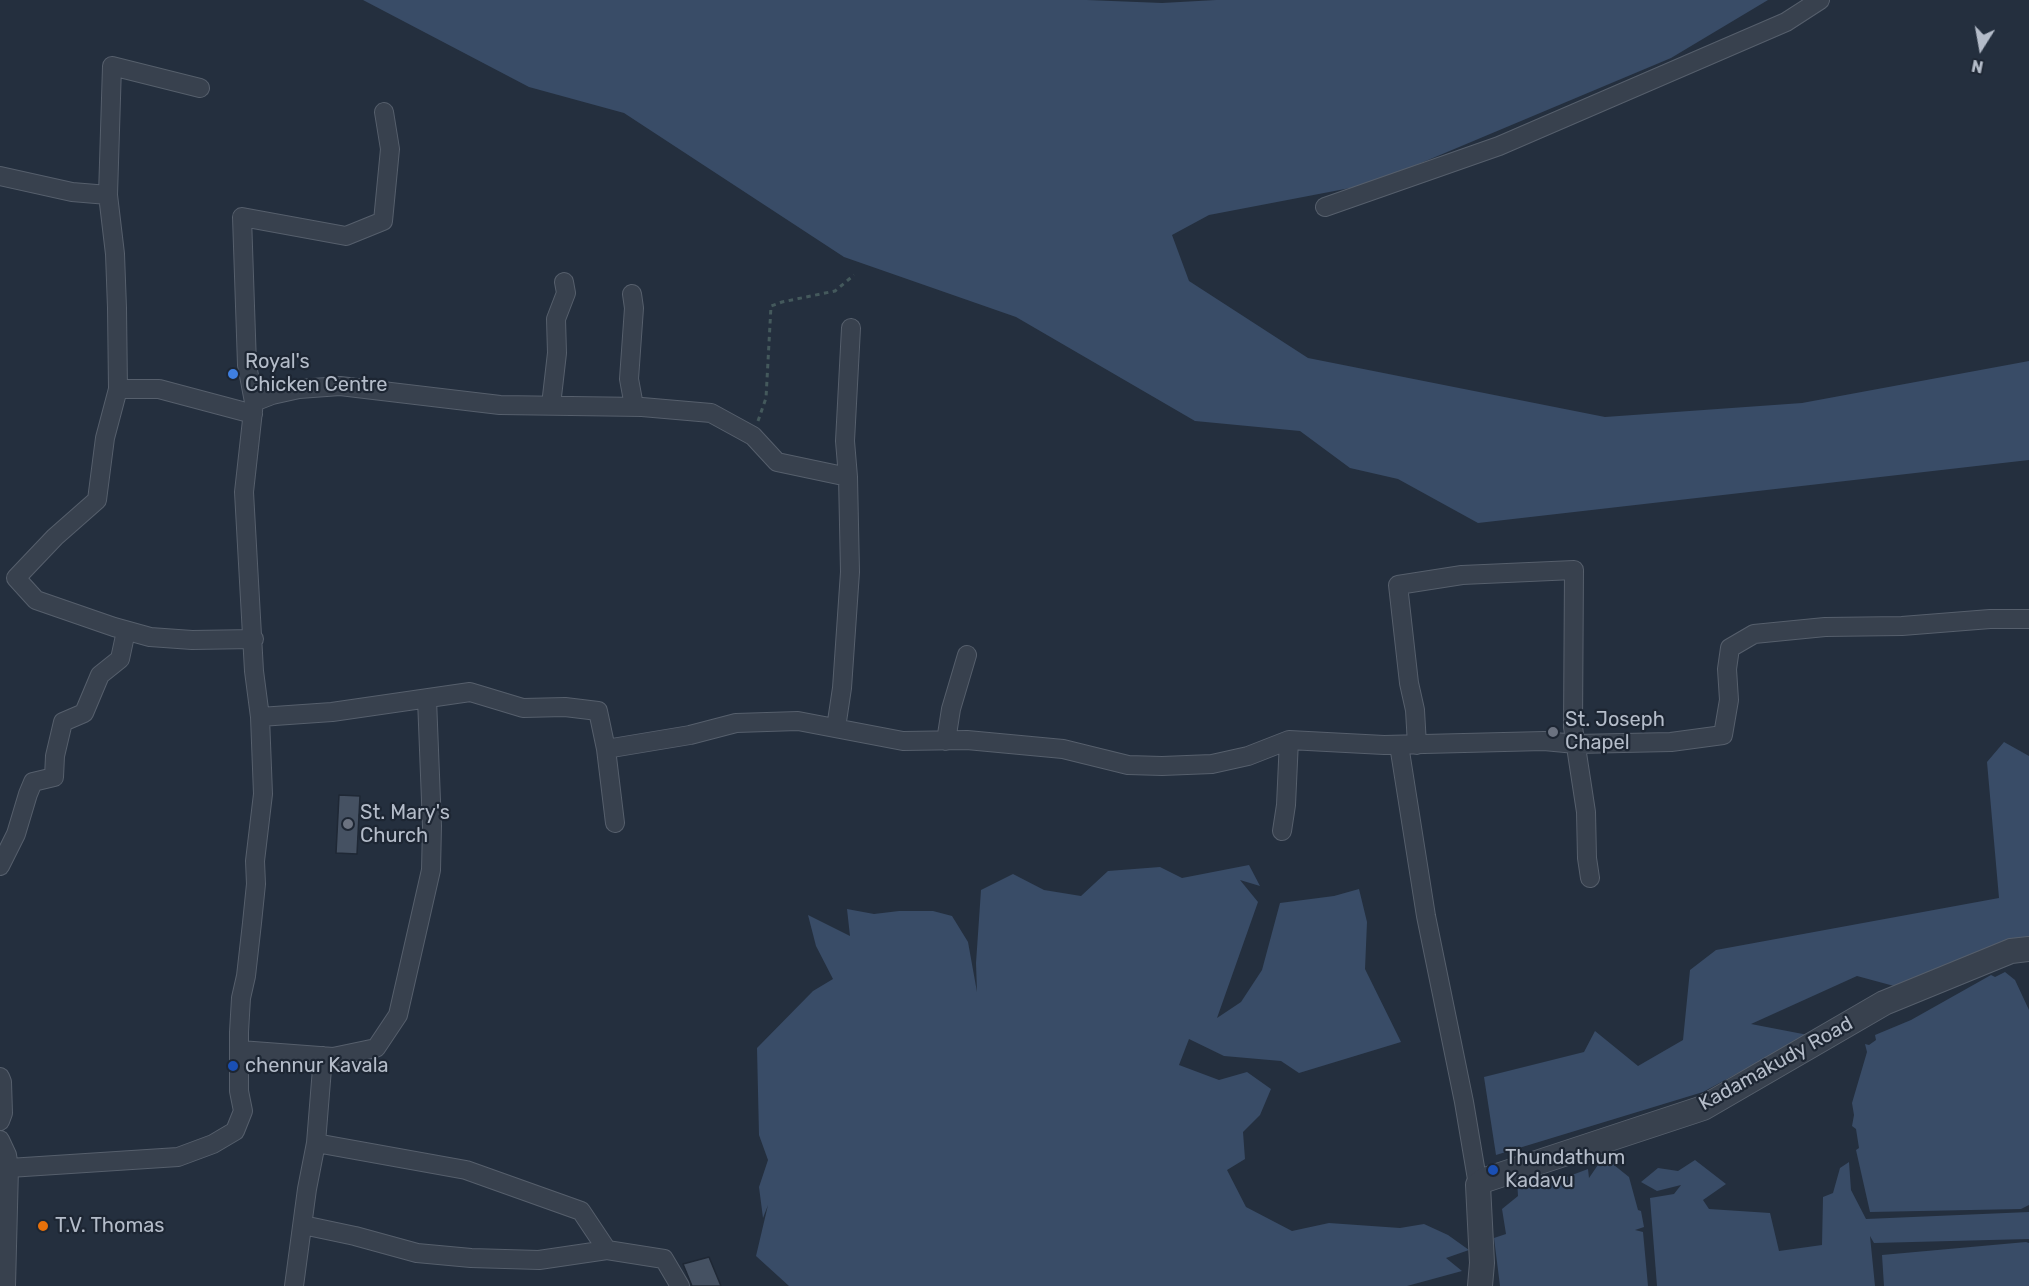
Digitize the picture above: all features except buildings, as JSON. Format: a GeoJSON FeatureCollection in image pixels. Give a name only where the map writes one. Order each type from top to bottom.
{"type":"FeatureCollection","features":[{"type":"Feature","properties":{"kind":"street"},"geometry":{"type":"LineString","coordinates":[[1325,207],[1499,146],[1786,22],[1820,0]]}},
{"type":"Feature","properties":{"kind":"street"},"geometry":{"type":"LineString","coordinates":[[200,88],[112,66],[108,195],[115,265],[118,389],[105,438],[97,500],[55,537],[16,578],[36,600],[150,637],[254,639]]}},
{"type":"Feature","properties":{"kind":"street"},"geometry":{"type":"LineString","coordinates":[[9,1168],[178,1157],[213,1144],[235,1131],[243,1111],[238,1091],[241,998],[252,923],[256,884],[255,861],[263,794],[260,717],[254,671],[244,492],[253,408],[248,365],[242,217],[346,236],[383,221],[390,148],[384,112]]}},
{"type":"Feature","properties":{"kind":"street"},"geometry":{"type":"LineString","coordinates":[[0,176],[72,192],[108,195]]}},
{"type":"Feature","properties":{"kind":"street"},"geometry":{"type":"LineString","coordinates":[[551,405],[555,372],[556,319],[566,293],[564,282]]}},
{"type":"Feature","properties":{"kind":"street"},"geometry":{"type":"LineString","coordinates":[[632,294],[634,308],[629,379],[634,406]]}},
{"type":"Feature","properties":{"kind":"street"},"geometry":{"type":"LineString","coordinates":[[836,728],[842,688],[850,572],[845,441],[850,328]]}},
{"type":"Feature","properties":{"kind":"street"},"geometry":{"type":"LineString","coordinates":[[118,389],[159,389],[253,408],[272,395],[299,389],[340,386],[500,405],[634,406],[711,413],[753,436],[777,462],[848,477]]}},
{"type":"Feature","properties":{"kind":"street"},"geometry":{"type":"LineString","coordinates":[[1480,1286],[1482,1263],[1478,1185],[1464,1102],[1426,916],[1408,745],[1414,710],[1398,585],[1462,575],[1574,570],[1573,727],[1586,812],[1590,879]]}},
{"type":"Feature","properties":{"kind":"street"},"geometry":{"type":"LineString","coordinates":[[606,749],[690,735],[736,723],[798,721],[903,741],[968,740],[1063,749],[1128,765],[1162,766],[1212,764],[1248,756],[1289,740],[1408,745],[1544,741],[1576,744],[1671,742],[1723,735],[1729,700],[1727,669],[1730,648],[1754,634],[1825,627],[1902,626],[1990,619],[2029,620]]}},
{"type":"Feature","properties":{"kind":"street"},"geometry":{"type":"LineString","coordinates":[[0,866],[16,834],[33,782],[54,777],[55,756],[63,723],[84,713],[100,675],[120,659],[126,630]]}},
{"type":"Feature","properties":{"kind":"street"},"geometry":{"type":"LineString","coordinates":[[946,741],[951,709],[967,655]]}},
{"type":"Feature","properties":{"kind":"street"},"geometry":{"type":"LineString","coordinates":[[260,717],[332,712],[470,692],[523,708],[565,706],[598,711],[606,749],[615,823]]}},
{"type":"Feature","properties":{"kind":"street"},"geometry":{"type":"LineString","coordinates":[[240,1050],[333,1057],[376,1048],[398,1015],[431,870],[432,826],[427,699]]}},
{"type":"Feature","properties":{"kind":"street"},"geometry":{"type":"LineString","coordinates":[[1282,831],[1286,805],[1289,740]]}},
{"type":"Feature","properties":{"kind":"street","name":"Kadamakudy Road"},"geometry":{"type":"LineString","coordinates":[[1478,1185],[1485,1180],[1703,1108],[1884,1003],[2011,951],[2029,949]]}},
{"type":"Feature","properties":{"kind":"street"},"geometry":{"type":"LineString","coordinates":[[294,1286],[307,1188],[316,1143],[323,1056]]}},
{"type":"Feature","properties":{"kind":"street"},"geometry":{"type":"LineString","coordinates":[[0,1077],[3,1103],[0,1121]]}},
{"type":"Feature","properties":{"kind":"street"},"geometry":{"type":"LineString","coordinates":[[0,1140],[9,1168],[6,1286]]}},
{"type":"Feature","properties":{"kind":"street"},"geometry":{"type":"LineString","coordinates":[[316,1143],[466,1170],[581,1211],[607,1250]]}},
{"type":"Feature","properties":{"kind":"street"},"geometry":{"type":"LineString","coordinates":[[303,1225],[417,1253],[471,1258],[539,1260],[607,1250],[664,1259],[680,1286]]}},
{"type":"Feature","properties":{"kind":"path"},"geometry":{"type":"LineString","coordinates":[[753,436],[766,398],[771,306],[836,291],[854,275]]}},
{"type":"Feature","properties":{"kind":"water"},"geometry":{"type":"Polygon","coordinates":[[[363,0],[1087,0],[1162,3],[1216,0],[1768,0],[1671,58],[1371,184],[1209,215],[1172,235],[1189,281],[1308,358],[1605,417],[1802,403],[2029,361],[2029,460],[1478,523],[1398,479],[1350,468],[1300,431],[1195,421],[1016,317],[844,257],[624,113],[529,87],[363,0]]]}},
{"type":"Feature","properties":{"kind":"water"},"geometry":{"type":"Polygon","coordinates":[[[2004,742],[2029,756],[2029,941],[2006,942],[1894,986],[1857,976],[1751,1024],[1808,1035],[1703,1092],[1496,1155],[1484,1077],[1584,1052],[1595,1031],[1638,1066],[1683,1040],[1690,970],[1716,950],[1999,898],[1987,762],[2004,742]]]}},
{"type":"Feature","properties":{"kind":"water"},"geometry":{"type":"Polygon","coordinates":[[[1249,865],[1260,886],[1240,880],[1258,902],[1217,1018],[1241,1002],[1262,970],[1280,903],[1334,896],[1359,889],[1367,922],[1365,969],[1401,1042],[1299,1073],[1281,1061],[1224,1056],[1189,1039],[1179,1065],[1219,1080],[1247,1072],[1271,1089],[1260,1115],[1243,1132],[1245,1159],[1227,1170],[1246,1207],[1292,1231],[1329,1223],[1400,1228],[1424,1224],[1448,1235],[1469,1250],[1446,1258],[1462,1271],[1407,1286],[789,1286],[756,1256],[768,1205],[763,1218],[759,1187],[768,1160],[759,1135],[757,1048],[813,991],[833,979],[816,946],[808,915],[850,936],[847,909],[874,914],[933,911],[952,916],[968,942],[977,992],[976,963],[981,890],[1013,874],[1044,890],[1081,896],[1108,871],[1160,867],[1182,878],[1249,865]]]}},
{"type":"Feature","properties":{"kind":"water"},"geometry":{"type":"Polygon","coordinates":[[[2005,972],[2015,980],[2029,1010],[2029,1205],[2021,1209],[1870,1212],[1856,1150],[1859,1148],[1856,1129],[1852,1126],[1854,1115],[1852,1103],[1867,1052],[1865,1044],[1869,1045],[1876,1040],[1875,1035],[1911,1020],[1991,975],[1995,977],[2005,972]]]}},
{"type":"Feature","properties":{"kind":"water"},"geometry":{"type":"Polygon","coordinates":[[[1604,1156],[1625,1157],[1614,1165],[1629,1177],[1638,1210],[1641,1211],[1644,1227],[1635,1230],[1643,1232],[1648,1286],[1500,1286],[1494,1238],[1506,1234],[1502,1209],[1518,1196],[1517,1180],[1556,1181],[1588,1169],[1589,1178],[1604,1156]]]}},
{"type":"Feature","properties":{"kind":"water"},"geometry":{"type":"Polygon","coordinates":[[[1695,1160],[1726,1184],[1703,1200],[1709,1209],[1770,1213],[1779,1251],[1822,1245],[1823,1197],[1833,1193],[1840,1168],[1849,1162],[1851,1190],[1866,1219],[2029,1212],[2029,1239],[1874,1243],[1870,1236],[1875,1286],[1657,1286],[1650,1198],[1674,1194],[1681,1185],[1657,1191],[1641,1182],[1658,1168],[1678,1171],[1695,1160]]]}},
{"type":"Feature","properties":{"kind":"water"},"geometry":{"type":"Polygon","coordinates":[[[2029,1243],[2029,1286],[1884,1286],[1882,1255],[2029,1243]]]}},
{"type":"Feature","properties":{"kind":"place","name":"Royal's Chicken Centre"},"geometry":{"type":"Point","coordinates":[233,374]}},
{"type":"Feature","properties":{"kind":"place","name":"St. Joseph Chapel"},"geometry":{"type":"Point","coordinates":[1553,732]}},
{"type":"Feature","properties":{"kind":"place","name":"St. Mary's Church"},"geometry":{"type":"Point","coordinates":[348,824]}},
{"type":"Feature","properties":{"kind":"place","name":"chennur Kavala"},"geometry":{"type":"Point","coordinates":[233,1066]}},
{"type":"Feature","properties":{"kind":"place","name":"Thundathum Kadavu"},"geometry":{"type":"Point","coordinates":[1493,1170]}},
{"type":"Feature","properties":{"kind":"place","name":"T.V. Thomas"},"geometry":{"type":"Point","coordinates":[43,1226]}}]}
